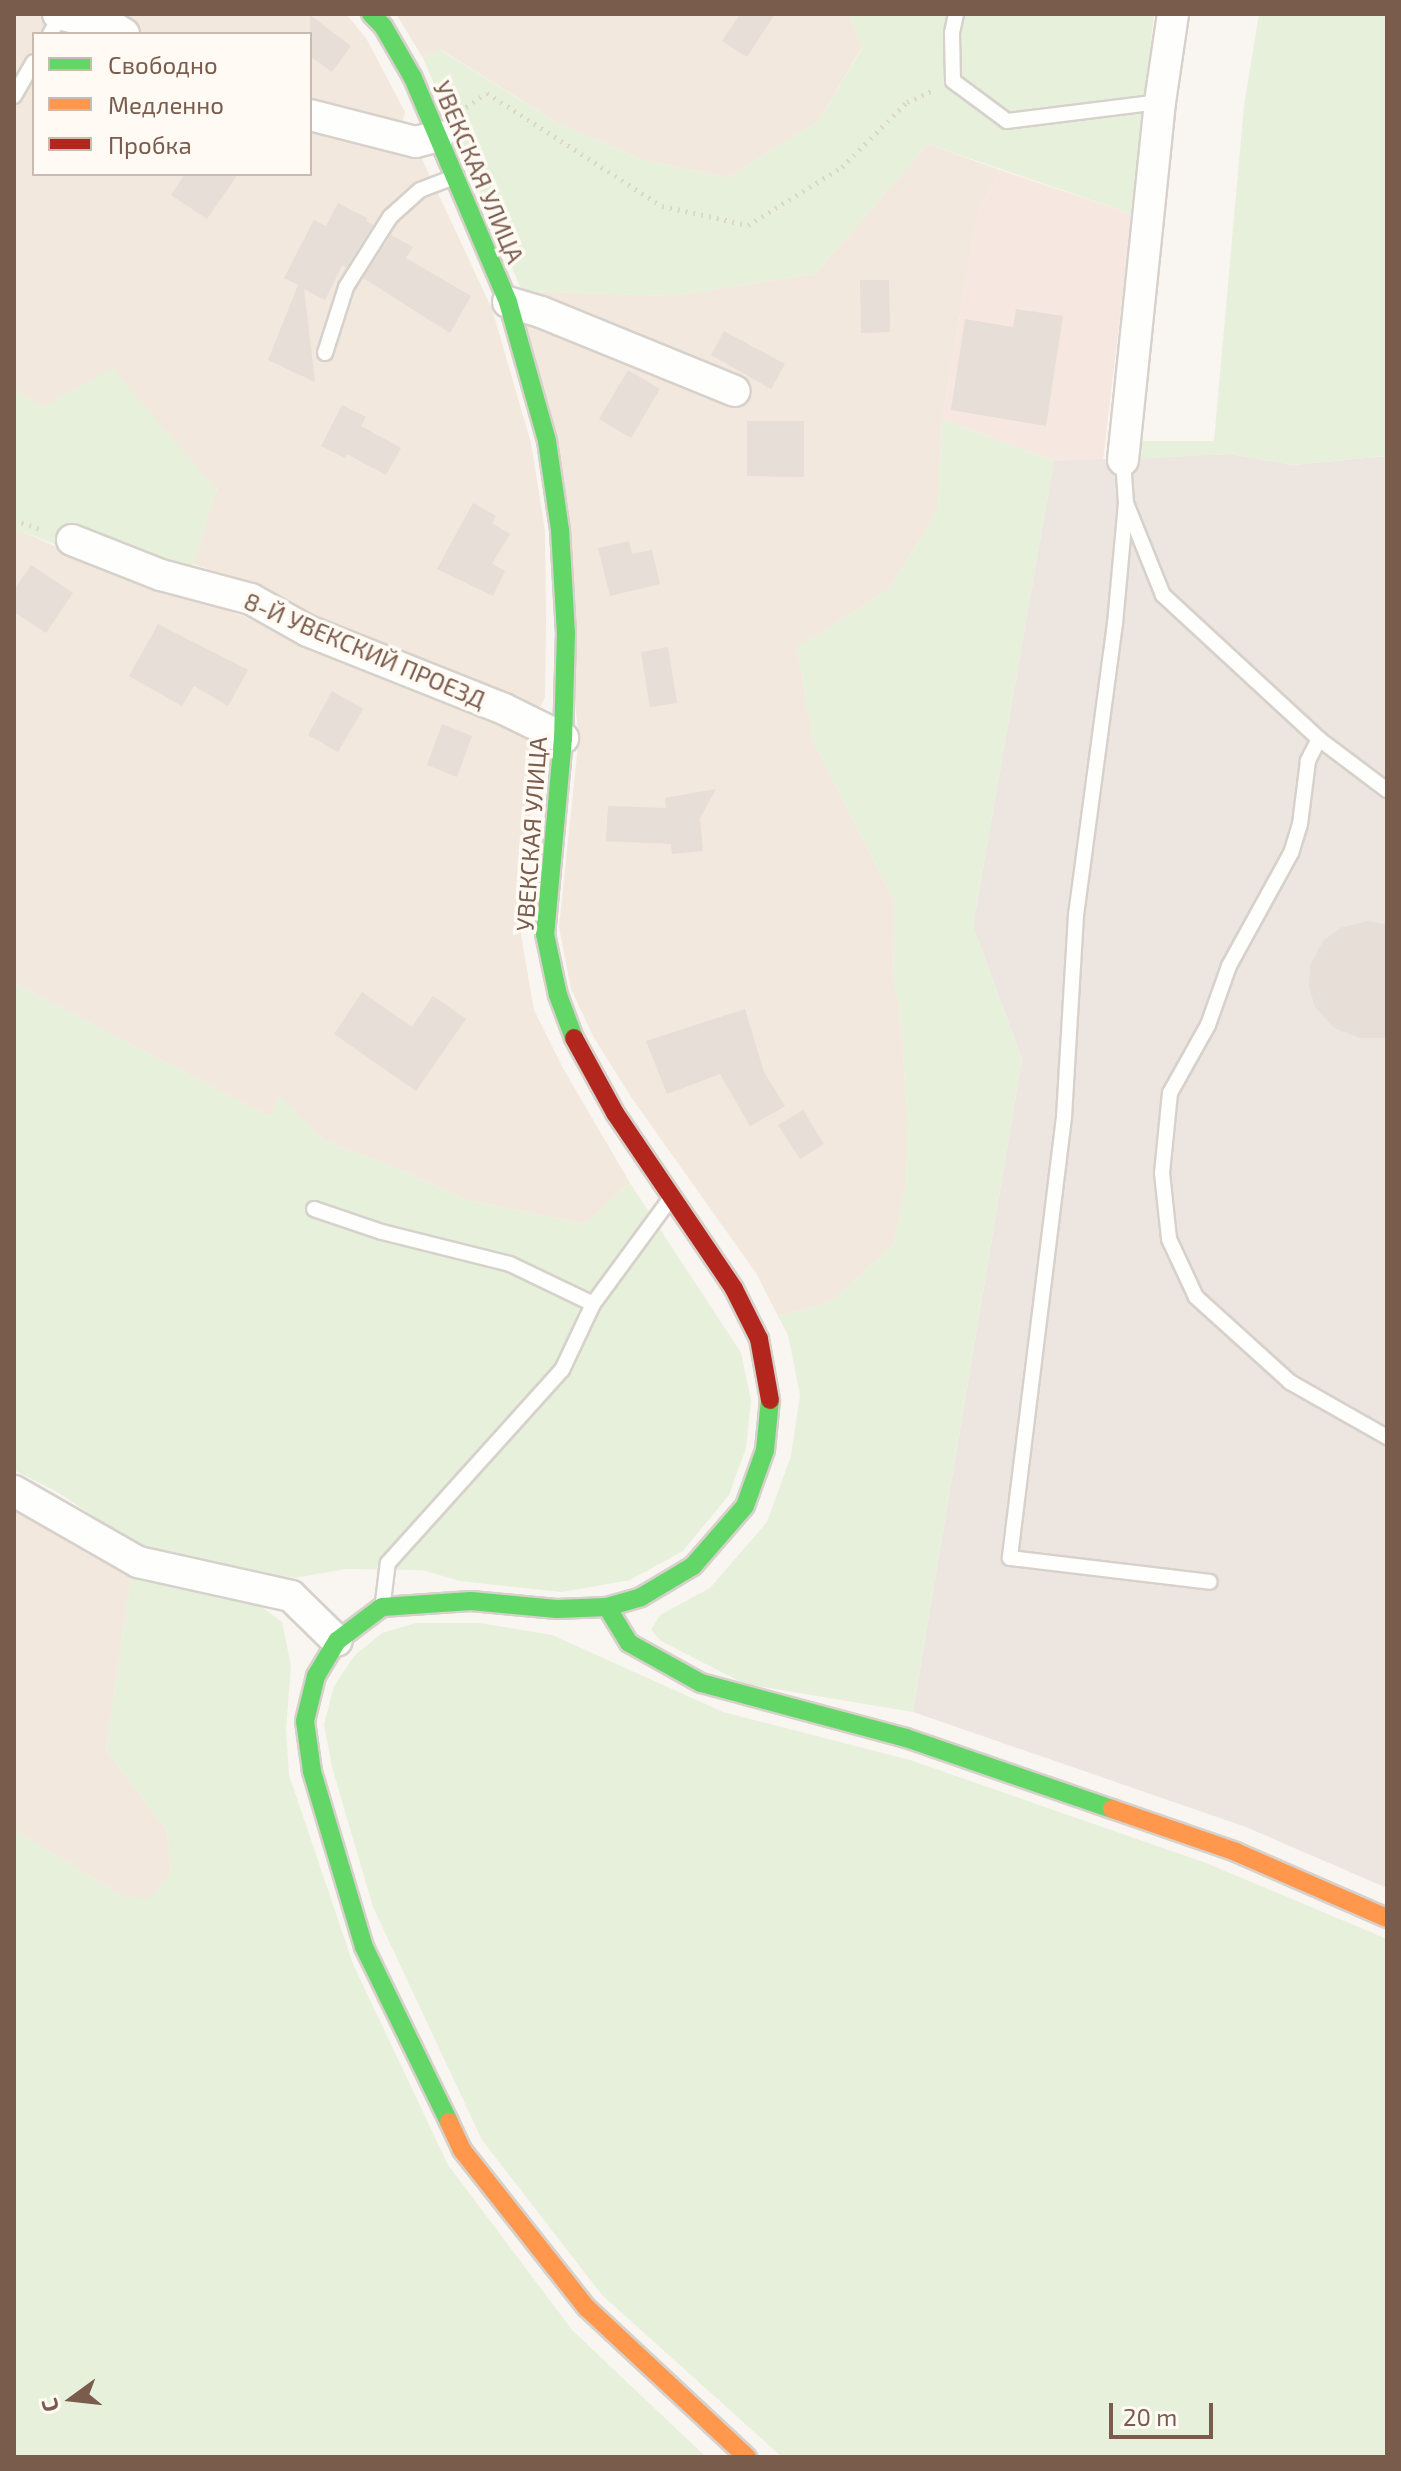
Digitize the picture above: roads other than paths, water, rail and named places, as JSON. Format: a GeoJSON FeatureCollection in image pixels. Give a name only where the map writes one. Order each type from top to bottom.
{"type":"FeatureCollection","features":[{"type":"Feature","properties":{"kind":"street","name":"УВЕКСКАЯ УЛИЦА"},"geometry":{"type":"LineString","coordinates":[[371,14],[383,26],[413,78],[508,302],[547,441],[560,530],[566,633],[563,738],[545,934],[558,995],[580,1053],[615,1113],[673,1194],[734,1289],[759,1339],[770,1395],[765,1450],[745,1506],[693,1566],[641,1597],[607,1607],[557,1609],[471,1601],[382,1607]]}},
{"type":"Feature","properties":{"kind":"street"},"geometry":{"type":"LineString","coordinates":[[1123,460],[1160,102],[1173,14]]}},
{"type":"Feature","properties":{"kind":"street"},"geometry":{"type":"LineString","coordinates":[[56,21],[113,27],[121,32]]}},
{"type":"Feature","properties":{"kind":"street"},"geometry":{"type":"LineString","coordinates":[[312,116],[416,142],[438,136]]}},
{"type":"Feature","properties":{"kind":"street"},"geometry":{"type":"LineString","coordinates":[[508,302],[541,312],[735,391]]}},
{"type":"Feature","properties":{"kind":"street","name":"8-Й УВЕКСКИЙ ПРОЕЗД"},"geometry":{"type":"LineString","coordinates":[[72,540],[161,575],[251,599],[308,631],[504,709],[563,738]]}},
{"type":"Feature","properties":{"kind":"street"},"geometry":{"type":"LineString","coordinates":[[14,1491],[138,1562],[291,1596],[337,1641]]}},
{"type":"Feature","properties":{"kind":"street"},"geometry":{"type":"LineString","coordinates":[[382,1607],[337,1641],[316,1676],[305,1721],[312,1771],[364,1947],[462,2150],[587,2308],[747,2457]]}},
{"type":"Feature","properties":{"kind":"street"},"geometry":{"type":"LineString","coordinates":[[607,1607],[629,1643],[701,1683],[906,1738],[1236,1852],[1387,1918]]}},
{"type":"Feature","properties":{"kind":"lane"},"geometry":{"type":"LineString","coordinates":[[956,14],[952,33],[953,81],[1007,121],[1160,102]]}},
{"type":"Feature","properties":{"kind":"lane"},"geometry":{"type":"LineString","coordinates":[[14,96],[32,65]]}},
{"type":"Feature","properties":{"kind":"lane"},"geometry":{"type":"LineString","coordinates":[[325,353],[346,287],[390,217],[420,190],[456,177]]}},
{"type":"Feature","properties":{"kind":"lane"},"geometry":{"type":"LineString","coordinates":[[1123,460],[1126,503],[1115,623],[1076,915],[1064,1117],[1010,1558],[1210,1582]]}},
{"type":"Feature","properties":{"kind":"lane"},"geometry":{"type":"LineString","coordinates":[[1126,503],[1163,595],[1319,739],[1387,790]]}},
{"type":"Feature","properties":{"kind":"lane"},"geometry":{"type":"LineString","coordinates":[[1319,739],[1308,761],[1300,824],[1291,853],[1229,966],[1208,1025],[1170,1093],[1162,1173],[1167,1226],[1169,1239],[1196,1297],[1290,1382],[1387,1437]]}},
{"type":"Feature","properties":{"kind":"lane"},"geometry":{"type":"LineString","coordinates":[[382,1607],[388,1563],[562,1370],[593,1304],[673,1194]]}},
{"type":"Feature","properties":{"kind":"lane"},"geometry":{"type":"LineString","coordinates":[[314,1209],[382,1232],[510,1264],[593,1304]]}}]}
